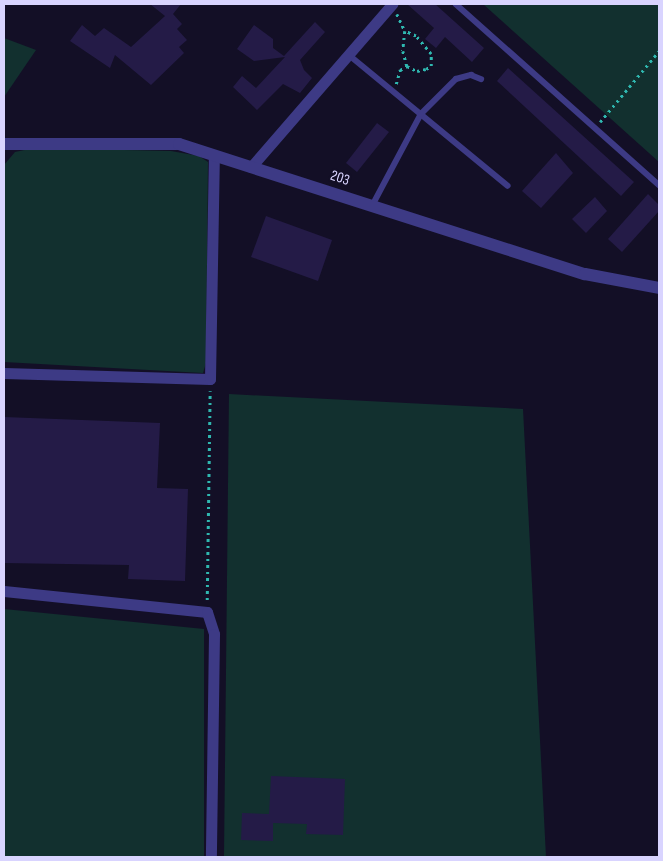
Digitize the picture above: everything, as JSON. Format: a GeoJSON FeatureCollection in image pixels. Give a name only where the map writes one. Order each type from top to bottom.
{"type":"FeatureCollection","features":[{"type":"Feature","properties":{"kind":"street"},"geometry":{"type":"LineString","coordinates":[[251,167],[391,5]]}},
{"type":"Feature","properties":{"kind":"street","name":"203"},"geometry":{"type":"LineString","coordinates":[[4,144],[179,144],[585,274],[659,288]]}},
{"type":"Feature","properties":{"kind":"street"},"geometry":{"type":"LineString","coordinates":[[4,372],[210,379],[214,155]]}},
{"type":"Feature","properties":{"kind":"street"},"geometry":{"type":"LineString","coordinates":[[4,591],[207,612],[214,634],[211,857]]}},
{"type":"Feature","properties":{"kind":"lane"},"geometry":{"type":"LineString","coordinates":[[456,4],[659,185]]}},
{"type":"Feature","properties":{"kind":"lane"},"geometry":{"type":"LineString","coordinates":[[348,54],[508,186]]}},
{"type":"Feature","properties":{"kind":"lane"},"geometry":{"type":"LineString","coordinates":[[372,206],[421,114],[456,79],[470,75],[480,79]]}},
{"type":"Feature","properties":{"kind":"path"},"geometry":{"type":"LineString","coordinates":[[391,5],[399,16],[405,31],[403,51],[407,66]]}},
{"type":"Feature","properties":{"kind":"path"},"geometry":{"type":"LineString","coordinates":[[395,92],[400,70],[407,66],[422,71],[431,66],[432,60],[422,41],[405,31]]}},
{"type":"Feature","properties":{"kind":"path"},"geometry":{"type":"LineString","coordinates":[[594,128],[659,51]]}},
{"type":"Feature","properties":{"kind":"path"},"geometry":{"type":"LineString","coordinates":[[207,612],[210,379]]}},
{"type":"Feature","properties":{"kind":"green space"},"geometry":{"type":"Polygon","coordinates":[[[483,4],[659,4],[659,162],[483,4]]]}},
{"type":"Feature","properties":{"kind":"green space"},"geometry":{"type":"Polygon","coordinates":[[[4,38],[36,50],[4,97],[4,38]]]}},
{"type":"Feature","properties":{"kind":"green space"},"geometry":{"type":"Polygon","coordinates":[[[34,148],[171,151],[199,156],[208,162],[206,363],[203,373],[4,362],[4,165],[15,152],[34,148]]]}},
{"type":"Feature","properties":{"kind":"green space"},"geometry":{"type":"Polygon","coordinates":[[[229,394],[523,409],[546,857],[224,857],[229,394]]]}},
{"type":"Feature","properties":{"kind":"green space"},"geometry":{"type":"Polygon","coordinates":[[[4,609],[204,629],[204,857],[4,857],[4,609]]]}},
{"type":"Feature","properties":{"kind":"building"},"geometry":{"type":"Polygon","coordinates":[[[150,4],[181,4],[173,14],[182,24],[177,29],[187,40],[179,47],[184,53],[151,85],[115,55],[110,68],[70,41],[82,25],[95,36],[104,28],[131,47],[165,16],[150,4]]]}},
{"type":"Feature","properties":{"kind":"building"},"geometry":{"type":"Polygon","coordinates":[[[407,4],[435,4],[484,48],[472,62],[445,37],[436,48],[425,39],[434,28],[407,4]]]}},
{"type":"Feature","properties":{"kind":"building"},"geometry":{"type":"Polygon","coordinates":[[[315,22],[325,32],[300,60],[304,70],[312,78],[300,93],[283,84],[257,110],[233,87],[242,76],[256,88],[285,57],[254,61],[237,49],[254,25],[273,39],[273,48],[284,56],[315,22]]]}},
{"type":"Feature","properties":{"kind":"building"},"geometry":{"type":"Polygon","coordinates":[[[508,68],[634,182],[621,196],[497,81],[508,68]]]}},
{"type":"Feature","properties":{"kind":"building"},"geometry":{"type":"Polygon","coordinates":[[[377,123],[389,132],[357,172],[346,163],[377,123]]]}},
{"type":"Feature","properties":{"kind":"building"},"geometry":{"type":"Polygon","coordinates":[[[556,153],[573,173],[541,208],[522,191],[556,153]]]}},
{"type":"Feature","properties":{"kind":"building"},"geometry":{"type":"Polygon","coordinates":[[[648,194],[659,205],[659,211],[622,252],[608,239],[648,194]]]}},
{"type":"Feature","properties":{"kind":"building"},"geometry":{"type":"Polygon","coordinates":[[[595,197],[607,211],[586,233],[572,219],[595,197]]]}},
{"type":"Feature","properties":{"kind":"building"},"geometry":{"type":"Polygon","coordinates":[[[266,216],[332,240],[318,281],[251,257],[266,216]]]}},
{"type":"Feature","properties":{"kind":"building"},"geometry":{"type":"Polygon","coordinates":[[[4,417],[160,423],[157,488],[188,489],[185,581],[128,579],[129,565],[4,563],[4,417]]]}},
{"type":"Feature","properties":{"kind":"building"},"geometry":{"type":"Polygon","coordinates":[[[271,776],[345,779],[343,835],[306,834],[307,824],[273,823],[273,841],[241,840],[242,813],[269,814],[271,776]]]}}]}
